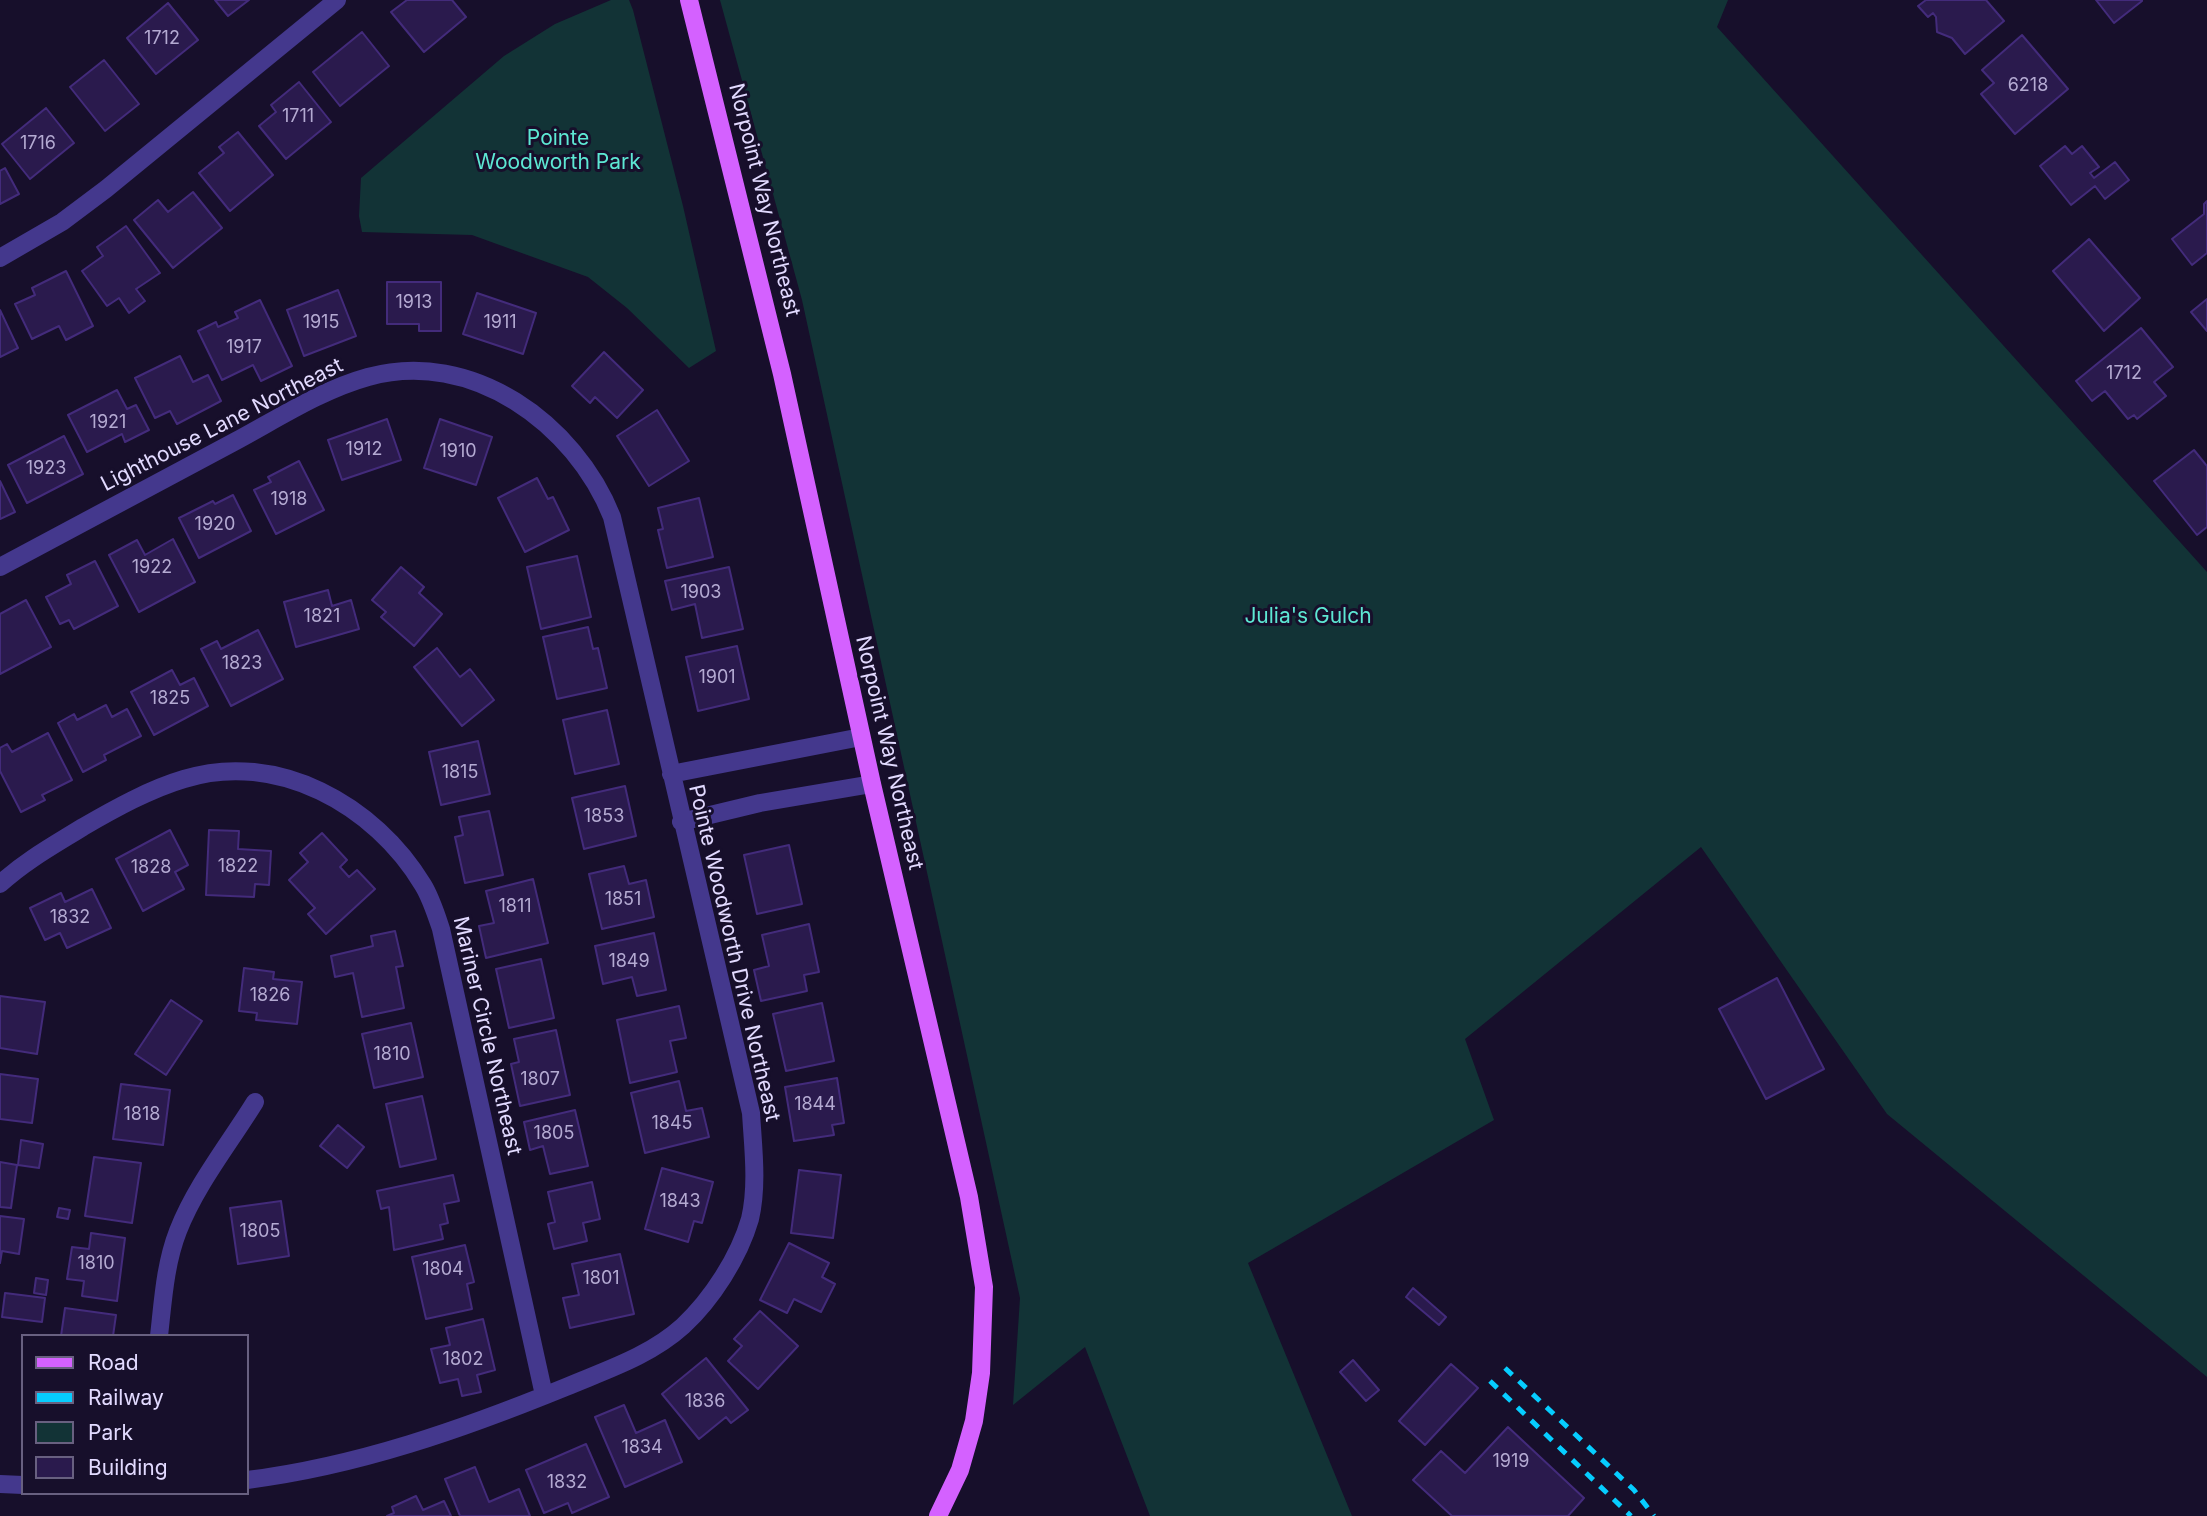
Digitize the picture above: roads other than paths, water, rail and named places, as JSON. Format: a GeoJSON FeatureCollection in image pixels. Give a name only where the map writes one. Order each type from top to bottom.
{"type":"FeatureCollection","features":[{"type":"Feature","properties":{"kind":"main road","name":"Norpoint Way Northeast"},"geometry":{"type":"LineString","coordinates":[[689,0],[782,374],[861,737],[970,1197],[984,1287],[981,1373],[974,1422],[960,1470],[938,1516]]}},
{"type":"Feature","properties":{"kind":"street"},"geometry":{"type":"LineString","coordinates":[[0,258],[62,222],[106,189],[337,0]]}},
{"type":"Feature","properties":{"kind":"street","name":"Lighthouse Lane Northeast"},"geometry":{"type":"LineString","coordinates":[[0,567],[346,385],[369,376],[419,371],[477,382],[530,410],[569,445],[602,493],[612,517],[671,774]]}},
{"type":"Feature","properties":{"kind":"street"},"geometry":{"type":"LineString","coordinates":[[671,774],[861,737]]}},
{"type":"Feature","properties":{"kind":"street","name":"Mariner Circle Northeast"},"geometry":{"type":"LineString","coordinates":[[0,884],[36,856],[106,814],[183,779],[217,772],[275,776],[314,788],[341,801],[384,835],[425,887],[441,929],[544,1395]]}},
{"type":"Feature","properties":{"kind":"street","name":"Pointe Woodworth Drive Northeast"},"geometry":{"type":"LineString","coordinates":[[248,1480],[327,1467],[484,1422],[625,1362],[656,1346],[683,1326],[710,1295],[735,1255],[750,1218],[754,1175],[751,1113],[671,774]]}},
{"type":"Feature","properties":{"kind":"street"},"geometry":{"type":"LineString","coordinates":[[681,822],[760,803],[872,785]]}},
{"type":"Feature","properties":{"kind":"street"},"geometry":{"type":"LineString","coordinates":[[159,1334],[167,1270],[178,1231],[197,1192],[255,1102]]}},
{"type":"Feature","properties":{"kind":"street"},"geometry":{"type":"LineString","coordinates":[[0,1484],[21,1485]]}},
{"type":"Feature","properties":{"kind":"railway"},"geometry":{"type":"LineString","coordinates":[[1505,1368],[1634,1490],[1654,1516]]}},
{"type":"Feature","properties":{"kind":"railway"},"geometry":{"type":"LineString","coordinates":[[1490,1381],[1631,1516]]}},
{"type":"Feature","properties":{"kind":"park label","name":"Pointe Woodworth Park"},"geometry":{"type":"Point","coordinates":[558,151]}},
{"type":"Feature","properties":{"kind":"park label","name":"Julia's Gulch"},"geometry":{"type":"Point","coordinates":[1308,617]}}]}
